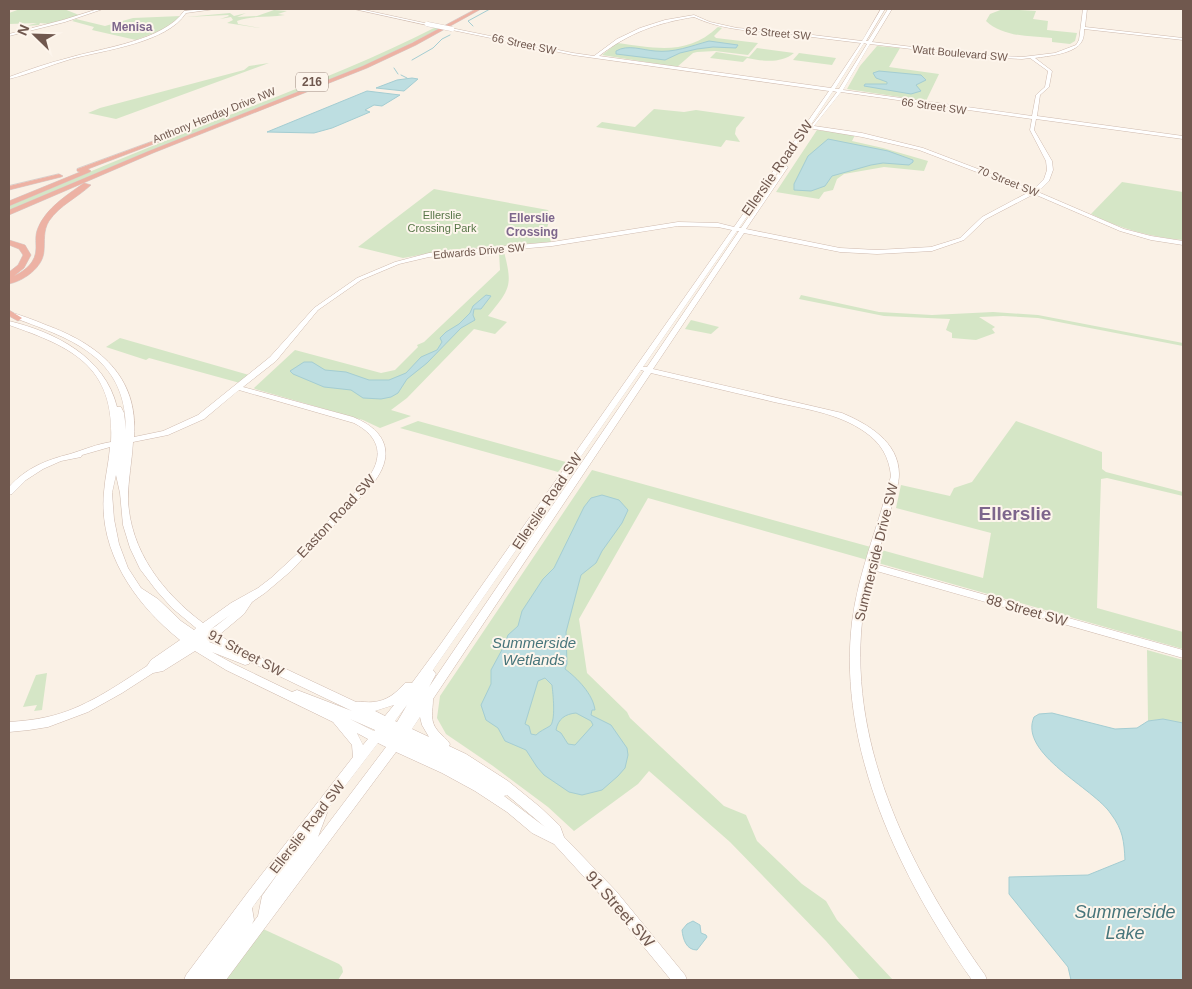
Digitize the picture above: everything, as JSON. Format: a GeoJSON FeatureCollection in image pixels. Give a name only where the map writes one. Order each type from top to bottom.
{"type":"FeatureCollection","features":[{"type":"Feature","properties":{"kind":"highway","name":"Anthony Henday Drive NW"},"geometry":{"type":"LineString","coordinates":[[9,204],[169,137],[365,60],[466,9]]}},
{"type":"Feature","properties":{"kind":"highway","name":"Anthony Henday Drive NW"},"geometry":{"type":"LineString","coordinates":[[9,213],[151,152],[393,55],[480,9]]}},
{"type":"Feature","properties":{"kind":"highway"},"geometry":{"type":"LineString","coordinates":[[9,280],[24,274],[35,263],[40,252],[39,236],[44,223],[72,195],[115,172],[281,100]]}},
{"type":"Feature","properties":{"kind":"highway"},"geometry":{"type":"LineString","coordinates":[[9,188],[60,176],[169,137]]}},
{"type":"Feature","properties":{"kind":"highway"},"geometry":{"type":"LineString","coordinates":[[9,242],[22,247],[27,255],[21,266],[9,280]]}},
{"type":"Feature","properties":{"kind":"highway"},"geometry":{"type":"LineString","coordinates":[[9,314],[18,318]]}},
{"type":"Feature","properties":{"kind":"main road"},"geometry":{"type":"LineString","coordinates":[[9,35],[64,22],[101,9]]}},
{"type":"Feature","properties":{"kind":"main road"},"geometry":{"type":"LineString","coordinates":[[9,78],[146,38],[182,19],[184,10],[213,9]]}},
{"type":"Feature","properties":{"kind":"main road","name":"66 Street SW"},"geometry":{"type":"LineString","coordinates":[[356,9],[595,57],[1033,118]]}},
{"type":"Feature","properties":{"kind":"main road"},"geometry":{"type":"LineString","coordinates":[[835,91],[883,9]]}},
{"type":"Feature","properties":{"kind":"main road","name":"Ellerslie Road SW"},"geometry":{"type":"LineString","coordinates":[[393,733],[430,693],[617,417],[645,367],[664,338],[668,324],[738,230],[835,91],[851,75],[890,9]]}},
{"type":"Feature","properties":{"kind":"main road","name":"Watt Boulevard SW"},"geometry":{"type":"LineString","coordinates":[[864,42],[978,56],[1031,57],[1056,54],[1073,48],[1080,42],[1085,9]]}},
{"type":"Feature","properties":{"kind":"main road"},"geometry":{"type":"LineString","coordinates":[[691,11],[694,16]]}},
{"type":"Feature","properties":{"kind":"main road","name":"62 Street SW"},"geometry":{"type":"LineString","coordinates":[[694,16],[712,24],[732,28],[864,42]]}},
{"type":"Feature","properties":{"kind":"main road"},"geometry":{"type":"LineString","coordinates":[[871,43],[868,42],[872,28]]}},
{"type":"Feature","properties":{"kind":"main road"},"geometry":{"type":"LineString","coordinates":[[1083,28],[1183,39]]}},
{"type":"Feature","properties":{"kind":"main road"},"geometry":{"type":"LineString","coordinates":[[864,42],[867,44],[864,54]]}},
{"type":"Feature","properties":{"kind":"main road"},"geometry":{"type":"LineString","coordinates":[[782,239],[858,252],[932,249],[962,239],[984,218],[1034,192],[1045,183],[1050,170],[1048,159],[1032,132],[1038,95],[1047,86],[1050,71],[1031,57]]}},
{"type":"Feature","properties":{"kind":"main road"},"geometry":{"type":"LineString","coordinates":[[851,75],[850,70],[854,63],[852,61]]}},
{"type":"Feature","properties":{"kind":"main road","name":"66 Street SW"},"geometry":{"type":"LineString","coordinates":[[686,70],[1183,139]]}},
{"type":"Feature","properties":{"kind":"main road","name":"Ellerslie Road SW"},"geometry":{"type":"LineString","coordinates":[[754,200],[810,126],[826,110],[835,91]]}},
{"type":"Feature","properties":{"kind":"main road","name":"70 Street SW"},"geometry":{"type":"LineString","coordinates":[[810,126],[922,149],[1034,192]]}},
{"type":"Feature","properties":{"kind":"main road","name":"Edwards Drive SW"},"geometry":{"type":"LineString","coordinates":[[9,492],[37,469],[74,455],[122,445],[165,433],[192,422],[212,410],[242,389],[293,346],[322,309],[325,302],[370,273],[416,258],[552,244],[669,225],[702,224],[738,230]]}},
{"type":"Feature","properties":{"kind":"main road","name":"Ellerslie Road SW"},"geometry":{"type":"LineString","coordinates":[[472,608],[720,265],[726,249],[738,230]]}},
{"type":"Feature","properties":{"kind":"main road","name":"70 Street SW"},"geometry":{"type":"LineString","coordinates":[[1166,241],[1183,244]]}},
{"type":"Feature","properties":{"kind":"main road"},"geometry":{"type":"LineString","coordinates":[[18,318],[76,341],[92,351],[108,366],[118,379],[128,400],[122,445],[108,492],[110,526],[118,557],[137,591],[148,595],[198,638]]}},
{"type":"Feature","properties":{"kind":"main road"},"geometry":{"type":"LineString","coordinates":[[9,323],[53,340],[82,357],[102,378],[121,414],[122,445]]}},
{"type":"Feature","properties":{"kind":"main road","name":"Summerside Drive SW"},"geometry":{"type":"LineString","coordinates":[[645,367],[833,413],[867,429],[883,444],[893,460],[895,476],[858,612],[855,651],[858,706],[869,757],[889,818],[910,865],[940,919],[980,980]]}},
{"type":"Feature","properties":{"kind":"main road","name":"Easton Road SW"},"geometry":{"type":"LineString","coordinates":[[9,726],[40,724],[70,716],[108,696],[152,669],[159,668],[198,638],[242,610],[246,602],[300,555],[368,483],[379,467],[382,452],[380,443],[375,434],[358,422],[242,389]]}},
{"type":"Feature","properties":{"kind":"main road","name":"91 Street SW"},"geometry":{"type":"LineString","coordinates":[[122,445],[120,478],[128,527],[142,565],[198,638],[268,686],[335,719],[393,733],[462,758],[504,785],[536,811],[556,830],[558,840]]}},
{"type":"Feature","properties":{"kind":"main road","name":"88 Street SW"},"geometry":{"type":"LineString","coordinates":[[870,566],[1183,654]]}},
{"type":"Feature","properties":{"kind":"main road"},"geometry":{"type":"LineString","coordinates":[[351,705],[377,708],[388,704],[402,694],[472,608]]}},
{"type":"Feature","properties":{"kind":"main road"},"geometry":{"type":"LineString","coordinates":[[393,733],[472,608]]}},
{"type":"Feature","properties":{"kind":"main road","name":"91 Street SW"},"geometry":{"type":"LineString","coordinates":[[198,638],[259,662],[351,705],[483,789],[516,812],[536,829],[558,840]]}},
{"type":"Feature","properties":{"kind":"main road"},"geometry":{"type":"LineString","coordinates":[[268,686],[290,691],[393,733],[463,767],[536,811]]}},
{"type":"Feature","properties":{"kind":"main road"},"geometry":{"type":"LineString","coordinates":[[430,693],[425,710],[427,726],[436,738],[462,758]]}},
{"type":"Feature","properties":{"kind":"main road"},"geometry":{"type":"LineString","coordinates":[[335,719],[358,744],[360,753],[358,763]]}},
{"type":"Feature","properties":{"kind":"main road","name":"Ellerslie Road SW"},"geometry":{"type":"LineString","coordinates":[[191,980],[324,803],[358,763]]}},
{"type":"Feature","properties":{"kind":"main road"},"geometry":{"type":"LineString","coordinates":[[210,980],[247,920],[245,907]]}},
{"type":"Feature","properties":{"kind":"main road"},"geometry":{"type":"LineString","coordinates":[[201,980],[209,955]]}},
{"type":"Feature","properties":{"kind":"street"},"geometry":{"type":"LineString","coordinates":[[595,57],[620,38],[636,30],[659,22],[694,16]]}},
{"type":"Feature","properties":{"kind":"street"},"geometry":{"type":"LineString","coordinates":[[852,61],[859,62]]}},
{"type":"Feature","properties":{"kind":"street","name":"70 Street SW"},"geometry":{"type":"LineString","coordinates":[[1034,192],[1115,228],[1140,236],[1166,241]]}},
{"type":"Feature","properties":{"kind":"street"},"geometry":{"type":"LineString","coordinates":[[754,200],[738,230],[782,239]]}},
{"type":"Feature","properties":{"kind":"street","name":"Ellerslie Road SW"},"geometry":{"type":"LineString","coordinates":[[358,763],[393,733]]}},
{"type":"Feature","properties":{"kind":"street","name":"Ellerslie Road SW"},"geometry":{"type":"LineString","coordinates":[[218,980],[393,733]]}},
{"type":"Feature","properties":{"kind":"street"},"geometry":{"type":"LineString","coordinates":[[264,916],[267,901],[312,836],[324,803]]}},
{"type":"Feature","properties":{"kind":"street","name":"91 Street SW"},"geometry":{"type":"LineString","coordinates":[[558,840],[611,896],[680,980]]}},
{"type":"Feature","properties":{"kind":"green space"},"geometry":{"type":"Polygon","coordinates":[[[20,9],[64,9],[79,15],[50,24],[40,23],[39,25],[25,26],[37,23],[9,24],[9,13],[20,9]]]}},
{"type":"Feature","properties":{"kind":"green space"},"geometry":{"type":"Polygon","coordinates":[[[1003,9],[1036,11],[1033,19],[1048,21],[1047,30],[1077,33],[1075,41],[1070,44],[1052,42],[1052,38],[1008,33],[986,21],[990,14],[1003,9]]]}},
{"type":"Feature","properties":{"kind":"green space"},"geometry":{"type":"Polygon","coordinates":[[[274,10],[287,11],[278,14],[285,15],[237,21],[238,24],[260,28],[227,23],[233,20],[231,17],[220,19],[228,15],[186,17],[230,13],[234,16],[246,13],[237,17],[257,16],[274,10]]]}},
{"type":"Feature","properties":{"kind":"green space"},"geometry":{"type":"Polygon","coordinates":[[[181,16],[164,29],[136,40],[92,30],[94,27],[72,21],[76,19],[105,26],[133,18],[181,16]]]}},
{"type":"Feature","properties":{"kind":"green space"},"geometry":{"type":"Polygon","coordinates":[[[436,27],[441,28],[370,64],[9,212],[9,206],[297,89],[436,27]]]}},
{"type":"Feature","properties":{"kind":"green space"},"geometry":{"type":"Polygon","coordinates":[[[718,27],[722,28],[714,36],[716,38],[758,43],[748,55],[715,51],[693,53],[677,67],[602,55],[617,43],[658,48],[683,46],[695,42],[718,27]]]}},
{"type":"Feature","properties":{"kind":"green space"},"geometry":{"type":"Polygon","coordinates":[[[877,46],[900,48],[889,67],[939,74],[926,101],[847,89],[860,66],[877,46]]]}},
{"type":"Feature","properties":{"kind":"green space"},"geometry":{"type":"Polygon","coordinates":[[[757,48],[794,53],[783,59],[771,61],[747,58],[743,62],[710,58],[716,52],[749,57],[757,48]]]}},
{"type":"Feature","properties":{"kind":"green space"},"geometry":{"type":"Polygon","coordinates":[[[799,53],[836,58],[832,65],[793,60],[799,53]]]}},
{"type":"Feature","properties":{"kind":"green space"},"geometry":{"type":"Polygon","coordinates":[[[269,63],[116,119],[88,113],[100,108],[244,70],[249,66],[269,63]]]}},
{"type":"Feature","properties":{"kind":"green space"},"geometry":{"type":"Polygon","coordinates":[[[654,109],[684,112],[696,110],[745,117],[736,128],[735,134],[740,142],[726,140],[721,147],[596,127],[602,122],[635,127],[654,109]]]}},
{"type":"Feature","properties":{"kind":"green space"},"geometry":{"type":"Polygon","coordinates":[[[817,130],[855,135],[852,141],[928,161],[924,171],[884,167],[844,174],[837,179],[833,190],[824,192],[819,199],[776,192],[817,130]]]}},
{"type":"Feature","properties":{"kind":"green space"},"geometry":{"type":"Polygon","coordinates":[[[1122,182],[1183,192],[1183,240],[1136,232],[1091,214],[1122,182]]]}},
{"type":"Feature","properties":{"kind":"green space","name":"Ellerslie Crossing Park"},"geometry":{"type":"Polygon","coordinates":[[[434,189],[548,210],[551,215],[547,228],[551,242],[448,250],[403,258],[358,247],[434,189]]]}},
{"type":"Feature","properties":{"kind":"green space"},"geometry":{"type":"Polygon","coordinates":[[[499,252],[504,252],[509,280],[508,287],[488,316],[507,322],[495,334],[474,329],[407,398],[391,410],[411,416],[380,428],[363,420],[254,388],[295,350],[381,373],[395,370],[418,347],[417,345],[424,342],[500,270],[499,252]]]}},
{"type":"Feature","properties":{"kind":"green space"},"geometry":{"type":"Polygon","coordinates":[[[801,295],[879,312],[932,315],[993,312],[1038,315],[1183,343],[1183,346],[1038,318],[1003,316],[979,317],[995,327],[992,329],[995,333],[976,340],[952,338],[952,333],[946,330],[950,319],[884,316],[799,299],[801,295]]]}},
{"type":"Feature","properties":{"kind":"green space"},"geometry":{"type":"Polygon","coordinates":[[[691,320],[719,327],[711,334],[685,329],[691,320]]]}},
{"type":"Feature","properties":{"kind":"green space"},"geometry":{"type":"Polygon","coordinates":[[[120,338],[249,375],[240,383],[149,358],[146,360],[106,347],[120,338]]]}},
{"type":"Feature","properties":{"kind":"green space"},"geometry":{"type":"Polygon","coordinates":[[[418,421],[566,462],[558,472],[400,428],[418,421]]]}},
{"type":"Feature","properties":{"kind":"green space"},"geometry":{"type":"Polygon","coordinates":[[[1016,421],[1102,452],[1102,469],[1106,472],[1183,492],[1183,496],[1107,478],[1101,479],[1097,608],[1183,632],[1183,649],[648,498],[579,619],[587,673],[627,712],[630,718],[724,806],[746,815],[757,841],[802,884],[826,901],[837,920],[893,980],[860,980],[826,941],[730,842],[649,771],[638,784],[574,831],[548,807],[446,734],[437,718],[440,696],[592,470],[983,578],[991,533],[896,508],[901,485],[950,496],[954,488],[972,482],[1016,421]]]}},
{"type":"Feature","properties":{"kind":"green space"},"geometry":{"type":"Polygon","coordinates":[[[1147,650],[1183,660],[1183,723],[1163,719],[1148,721],[1147,650]]]}},
{"type":"Feature","properties":{"kind":"green space"},"geometry":{"type":"Polygon","coordinates":[[[47,673],[42,710],[34,711],[37,705],[23,707],[36,675],[47,673]]]}},
{"type":"Feature","properties":{"kind":"green space"},"geometry":{"type":"Polygon","coordinates":[[[261,928],[339,964],[343,972],[338,980],[226,980],[261,928]]]}},
{"type":"Feature","properties":{"kind":"water"},"geometry":{"type":"Polygon","coordinates":[[[709,41],[738,45],[736,48],[713,47],[697,49],[680,53],[665,60],[616,54],[616,51],[625,48],[669,51],[709,41]]]}},
{"type":"Feature","properties":{"kind":"water"},"geometry":{"type":"Polygon","coordinates":[[[879,71],[921,75],[926,80],[916,85],[921,91],[911,94],[864,86],[865,84],[887,84],[887,82],[876,78],[873,73],[879,71]]]}},
{"type":"Feature","properties":{"kind":"water"},"geometry":{"type":"Polygon","coordinates":[[[418,79],[404,91],[376,88],[397,80],[418,79]]]}},
{"type":"Feature","properties":{"kind":"water"},"geometry":{"type":"Polygon","coordinates":[[[367,91],[400,95],[382,106],[374,105],[365,110],[370,112],[332,128],[314,133],[267,132],[367,91]]]}},
{"type":"Feature","properties":{"kind":"water"},"geometry":{"type":"Polygon","coordinates":[[[828,139],[888,151],[913,160],[913,162],[909,165],[883,163],[871,165],[832,176],[825,186],[811,191],[794,190],[794,184],[808,156],[828,139]]]}},
{"type":"Feature","properties":{"kind":"water"},"geometry":{"type":"Polygon","coordinates":[[[486,295],[491,296],[481,309],[474,309],[473,315],[475,320],[461,328],[427,363],[407,379],[398,393],[391,397],[381,399],[363,398],[351,390],[324,387],[290,371],[304,362],[312,362],[325,370],[346,372],[369,380],[389,380],[406,373],[421,357],[437,350],[442,342],[440,338],[459,324],[470,313],[473,306],[486,295]]]}},
{"type":"Feature","properties":{"kind":"water","name":"Summerside Wetlands"},"geometry":{"type":"Polygon","coordinates":[[[602,495],[619,500],[628,510],[622,523],[602,551],[596,563],[581,575],[566,632],[567,664],[565,669],[588,692],[595,710],[592,710],[591,715],[611,725],[627,748],[628,755],[625,768],[602,790],[582,795],[569,792],[544,775],[526,750],[505,741],[498,728],[486,720],[481,705],[491,684],[491,670],[508,635],[518,626],[522,611],[543,579],[554,568],[584,507],[591,498],[602,495]],[[545,678],[538,681],[525,724],[529,726],[531,734],[536,735],[550,726],[553,719],[552,685],[545,678]],[[576,713],[563,718],[558,723],[556,730],[561,733],[568,744],[575,745],[593,725],[591,721],[576,713]]]}},
{"type":"Feature","properties":{"kind":"water","name":"Summerside Lake"},"geometry":{"type":"Polygon","coordinates":[[[1052,713],[1115,729],[1137,728],[1148,721],[1163,719],[1183,723],[1183,980],[1071,980],[1068,967],[1009,894],[1009,877],[1088,875],[1125,860],[1122,836],[1111,814],[1090,793],[1060,770],[1037,744],[1032,731],[1034,717],[1039,714],[1052,713]]]}},
{"type":"Feature","properties":{"kind":"water"},"geometry":{"type":"Polygon","coordinates":[[[693,921],[700,925],[701,933],[707,937],[697,950],[693,950],[688,946],[684,940],[682,930],[693,921]]]}},
{"type":"Feature","properties":{"kind":"waterway"},"geometry":{"type":"LineString","coordinates":[[473,26],[468,21],[490,9]]}},
{"type":"Feature","properties":{"kind":"waterway"},"geometry":{"type":"LineString","coordinates":[[412,60],[433,48],[442,39],[450,35]]}},
{"type":"Feature","properties":{"kind":"waterway"},"geometry":{"type":"LineString","coordinates":[[394,68],[398,74]]}},
{"type":"Feature","properties":{"kind":"waterway"},"geometry":{"type":"LineString","coordinates":[[401,75],[407,78]]}},
{"type":"Feature","properties":{"kind":"district","name":"Menisa"},"geometry":{"type":"Point","coordinates":[132,27]}},
{"type":"Feature","properties":{"kind":"district","name":"Ellerslie Crossing"},"geometry":{"type":"Point","coordinates":[532,225]}},
{"type":"Feature","properties":{"kind":"district","name":"Ellerslie"},"geometry":{"type":"Point","coordinates":[1015,513]}}]}
